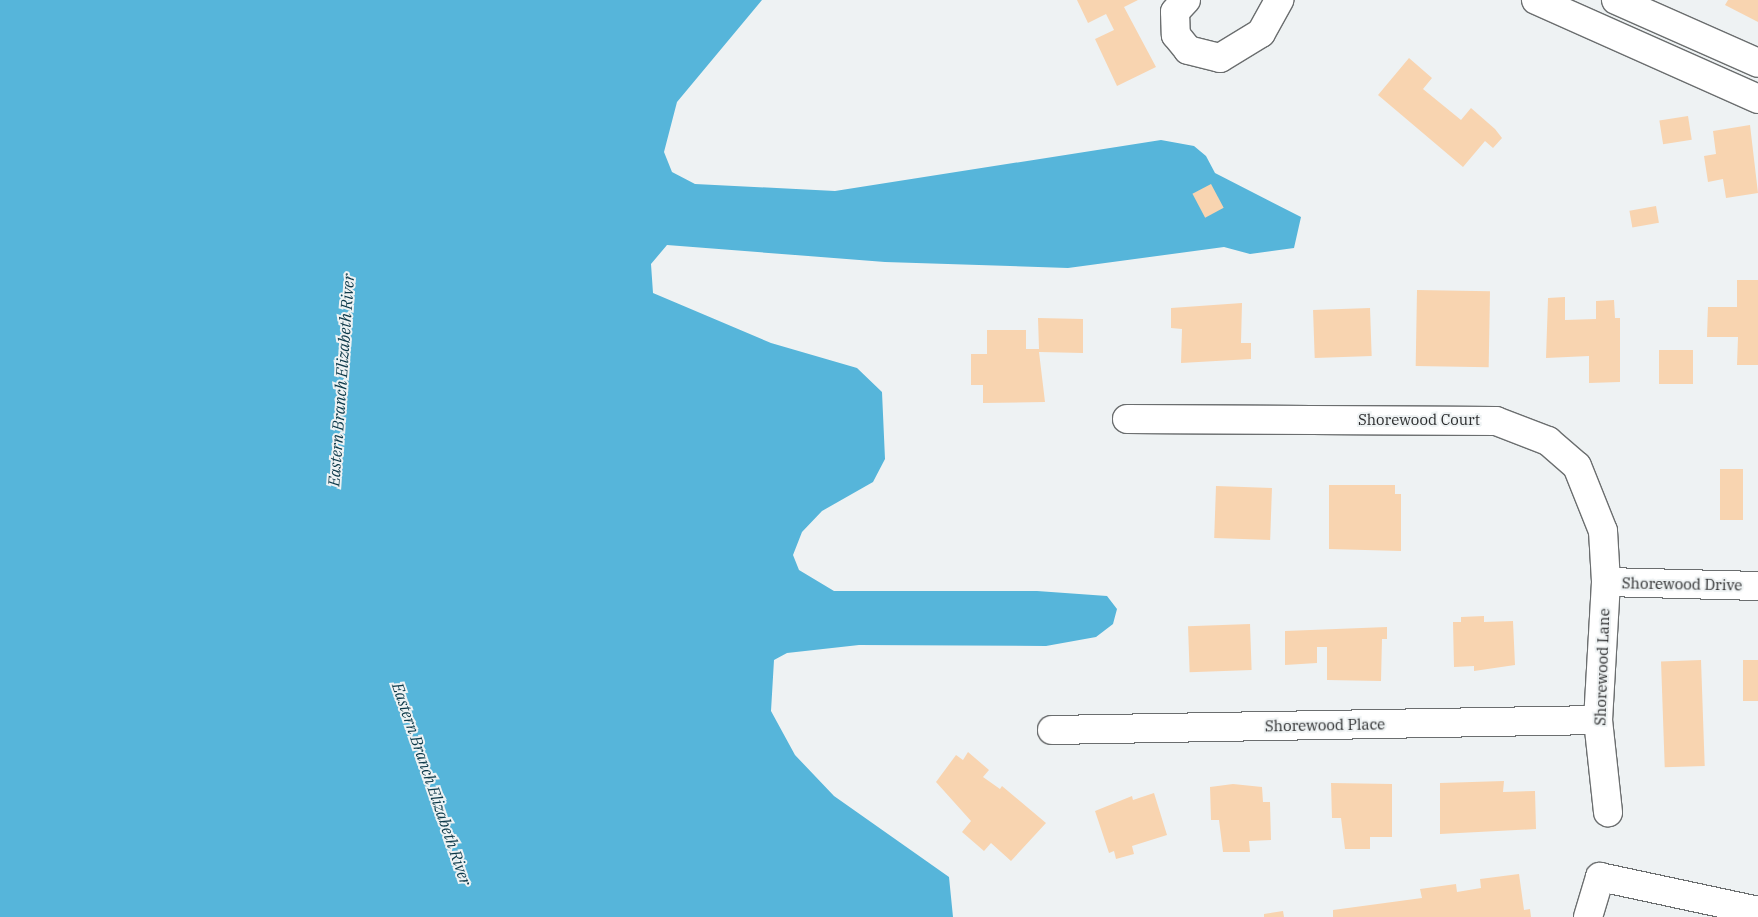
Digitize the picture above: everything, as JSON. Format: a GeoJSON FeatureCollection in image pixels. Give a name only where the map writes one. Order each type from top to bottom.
{"type":"FeatureCollection","features":[{"type":"Feature","properties":{"kind":"street"},"geometry":{"type":"LineString","coordinates":[[1186,0],[1175,12],[1176,35],[1188,50],[1220,58],[1260,33],[1279,0]]}},
{"type":"Feature","properties":{"kind":"street"},"geometry":{"type":"LineString","coordinates":[[1536,0],[1758,99]]}},
{"type":"Feature","properties":{"kind":"street"},"geometry":{"type":"LineString","coordinates":[[1616,0],[1758,63]]}},
{"type":"Feature","properties":{"kind":"street","name":"Shorewood Court"},"geometry":{"type":"LineString","coordinates":[[1127,419],[1496,421],[1548,441],[1577,466],[1603,531],[1606,582]]}},
{"type":"Feature","properties":{"kind":"street","name":"Shorewood Drive"},"geometry":{"type":"LineString","coordinates":[[1606,582],[1758,586]]}},
{"type":"Feature","properties":{"kind":"street","name":"Shorewood Lane"},"geometry":{"type":"LineString","coordinates":[[1606,582],[1598,720],[1608,812]]}},
{"type":"Feature","properties":{"kind":"street","name":"Shorewood Place"},"geometry":{"type":"LineString","coordinates":[[1052,730],[1598,720]]}},
{"type":"Feature","properties":{"kind":"street"},"geometry":{"type":"LineString","coordinates":[[1588,917],[1600,877],[1758,911]]}},
{"type":"Feature","properties":{"kind":"water","name":"Eastern Branch Elizabeth River"},"geometry":{"type":"Polygon","coordinates":[[[0,0],[762,0],[677,102],[664,152],[672,172],[695,184],[835,191],[1161,140],[1194,146],[1206,156],[1215,173],[1301,217],[1294,248],[1250,254],[1224,247],[1068,268],[885,262],[667,245],[651,264],[653,293],[771,343],[857,368],[882,392],[885,459],[873,482],[822,511],[802,532],[793,555],[799,570],[834,591],[1037,591],[1107,596],[1117,609],[1113,624],[1096,637],[1046,646],[859,645],[787,653],[774,660],[771,711],[795,755],[834,796],[949,877],[953,917],[0,917],[0,0]]]}},
{"type":"Feature","properties":{"kind":"building"},"geometry":{"type":"Polygon","coordinates":[[[1077,0],[1138,0],[1124,7],[1156,67],[1117,86],[1095,39],[1114,30],[1106,14],[1088,23],[1077,0]]]}},
{"type":"Feature","properties":{"kind":"building"},"geometry":{"type":"Polygon","coordinates":[[[1728,0],[1758,0],[1758,22],[1725,5],[1728,0]]]}},
{"type":"Feature","properties":{"kind":"building"},"geometry":{"type":"Polygon","coordinates":[[[1409,58],[1432,78],[1423,89],[1461,120],[1471,108],[1495,129],[1502,138],[1493,148],[1485,141],[1463,167],[1378,95],[1409,58]]]}},
{"type":"Feature","properties":{"kind":"building"},"geometry":{"type":"Polygon","coordinates":[[[1688,116],[1692,140],[1663,144],[1659,121],[1688,116]]]}},
{"type":"Feature","properties":{"kind":"building"},"geometry":{"type":"Polygon","coordinates":[[[1750,125],[1758,193],[1726,198],[1723,179],[1708,182],[1704,156],[1716,154],[1713,131],[1750,125]]]}},
{"type":"Feature","properties":{"kind":"building"},"geometry":{"type":"Polygon","coordinates":[[[1211,184],[1224,208],[1205,218],[1192,194],[1211,184]]]}},
{"type":"Feature","properties":{"kind":"building"},"geometry":{"type":"Polygon","coordinates":[[[1656,206],[1659,223],[1632,227],[1629,211],[1656,206]]]}},
{"type":"Feature","properties":{"kind":"building"},"geometry":{"type":"Polygon","coordinates":[[[1737,280],[1758,280],[1758,365],[1737,365],[1738,337],[1707,337],[1708,307],[1737,307],[1737,280]]]}},
{"type":"Feature","properties":{"kind":"building"},"geometry":{"type":"Polygon","coordinates":[[[1417,290],[1490,291],[1489,367],[1416,366],[1417,290]]]}},
{"type":"Feature","properties":{"kind":"building"},"geometry":{"type":"Polygon","coordinates":[[[1565,297],[1565,320],[1596,319],[1596,301],[1614,300],[1615,318],[1620,318],[1620,382],[1589,383],[1589,356],[1546,358],[1548,298],[1565,297]]]}},
{"type":"Feature","properties":{"kind":"building"},"geometry":{"type":"Polygon","coordinates":[[[1242,303],[1241,343],[1251,343],[1251,359],[1181,363],[1182,329],[1171,328],[1171,308],[1242,303]]]}},
{"type":"Feature","properties":{"kind":"building"},"geometry":{"type":"Polygon","coordinates":[[[1370,308],[1372,356],[1315,358],[1313,310],[1370,308]]]}},
{"type":"Feature","properties":{"kind":"building"},"geometry":{"type":"Polygon","coordinates":[[[1038,318],[1083,319],[1083,353],[1039,352],[1045,402],[983,403],[983,385],[971,385],[971,354],[987,354],[987,330],[1026,330],[1026,349],[1039,349],[1038,318]]]}},
{"type":"Feature","properties":{"kind":"building"},"geometry":{"type":"Polygon","coordinates":[[[1659,350],[1693,350],[1693,384],[1659,384],[1659,350]]]}},
{"type":"Feature","properties":{"kind":"building"},"geometry":{"type":"Polygon","coordinates":[[[1720,469],[1743,469],[1743,520],[1720,520],[1720,469]]]}},
{"type":"Feature","properties":{"kind":"building"},"geometry":{"type":"Polygon","coordinates":[[[1329,485],[1395,485],[1395,494],[1401,494],[1401,551],[1329,549],[1329,485]]]}},
{"type":"Feature","properties":{"kind":"building"},"geometry":{"type":"Polygon","coordinates":[[[1216,486],[1272,488],[1270,540],[1214,538],[1216,486]]]}},
{"type":"Feature","properties":{"kind":"building"},"geometry":{"type":"Polygon","coordinates":[[[1484,616],[1484,622],[1513,621],[1515,665],[1474,671],[1474,666],[1454,667],[1453,622],[1461,622],[1461,617],[1484,616]]]}},
{"type":"Feature","properties":{"kind":"building"},"geometry":{"type":"Polygon","coordinates":[[[1250,624],[1252,670],[1190,672],[1188,626],[1250,624]]]}},
{"type":"Feature","properties":{"kind":"building"},"geometry":{"type":"Polygon","coordinates":[[[1387,627],[1387,639],[1382,639],[1381,681],[1327,680],[1327,647],[1317,647],[1317,663],[1285,665],[1285,631],[1387,627]]]}},
{"type":"Feature","properties":{"kind":"building"},"geometry":{"type":"Polygon","coordinates":[[[1701,660],[1705,766],[1665,767],[1661,661],[1701,660]]]}},
{"type":"Feature","properties":{"kind":"building"},"geometry":{"type":"Polygon","coordinates":[[[1743,660],[1758,660],[1758,701],[1743,701],[1743,660]]]}},
{"type":"Feature","properties":{"kind":"building"},"geometry":{"type":"Polygon","coordinates":[[[968,752],[989,770],[983,777],[1000,789],[1002,786],[1046,823],[1011,861],[991,843],[984,851],[962,832],[971,821],[936,782],[956,755],[963,760],[968,752]]]}},
{"type":"Feature","properties":{"kind":"building"},"geometry":{"type":"Polygon","coordinates":[[[1504,781],[1503,792],[1535,791],[1536,829],[1440,834],[1440,783],[1504,781]]]}},
{"type":"Feature","properties":{"kind":"building"},"geometry":{"type":"Polygon","coordinates":[[[1331,783],[1392,784],[1392,837],[1370,837],[1370,849],[1345,849],[1341,818],[1332,818],[1331,783]]]}},
{"type":"Feature","properties":{"kind":"building"},"geometry":{"type":"Polygon","coordinates":[[[1233,784],[1262,787],[1263,802],[1270,802],[1271,840],[1249,841],[1250,852],[1223,852],[1219,820],[1211,820],[1210,787],[1233,784]]]}},
{"type":"Feature","properties":{"kind":"building"},"geometry":{"type":"Polygon","coordinates":[[[1154,793],[1167,835],[1132,846],[1134,854],[1116,859],[1114,851],[1109,853],[1095,811],[1132,796],[1133,800],[1154,793]]]}},
{"type":"Feature","properties":{"kind":"building"},"geometry":{"type":"Polygon","coordinates":[[[1519,874],[1524,910],[1530,909],[1531,917],[1333,917],[1333,910],[1422,898],[1420,889],[1456,884],[1457,892],[1481,888],[1480,879],[1519,874]]]}},
{"type":"Feature","properties":{"kind":"building"},"geometry":{"type":"Polygon","coordinates":[[[1283,911],[1284,917],[1264,917],[1264,914],[1283,911]]]}}]}
